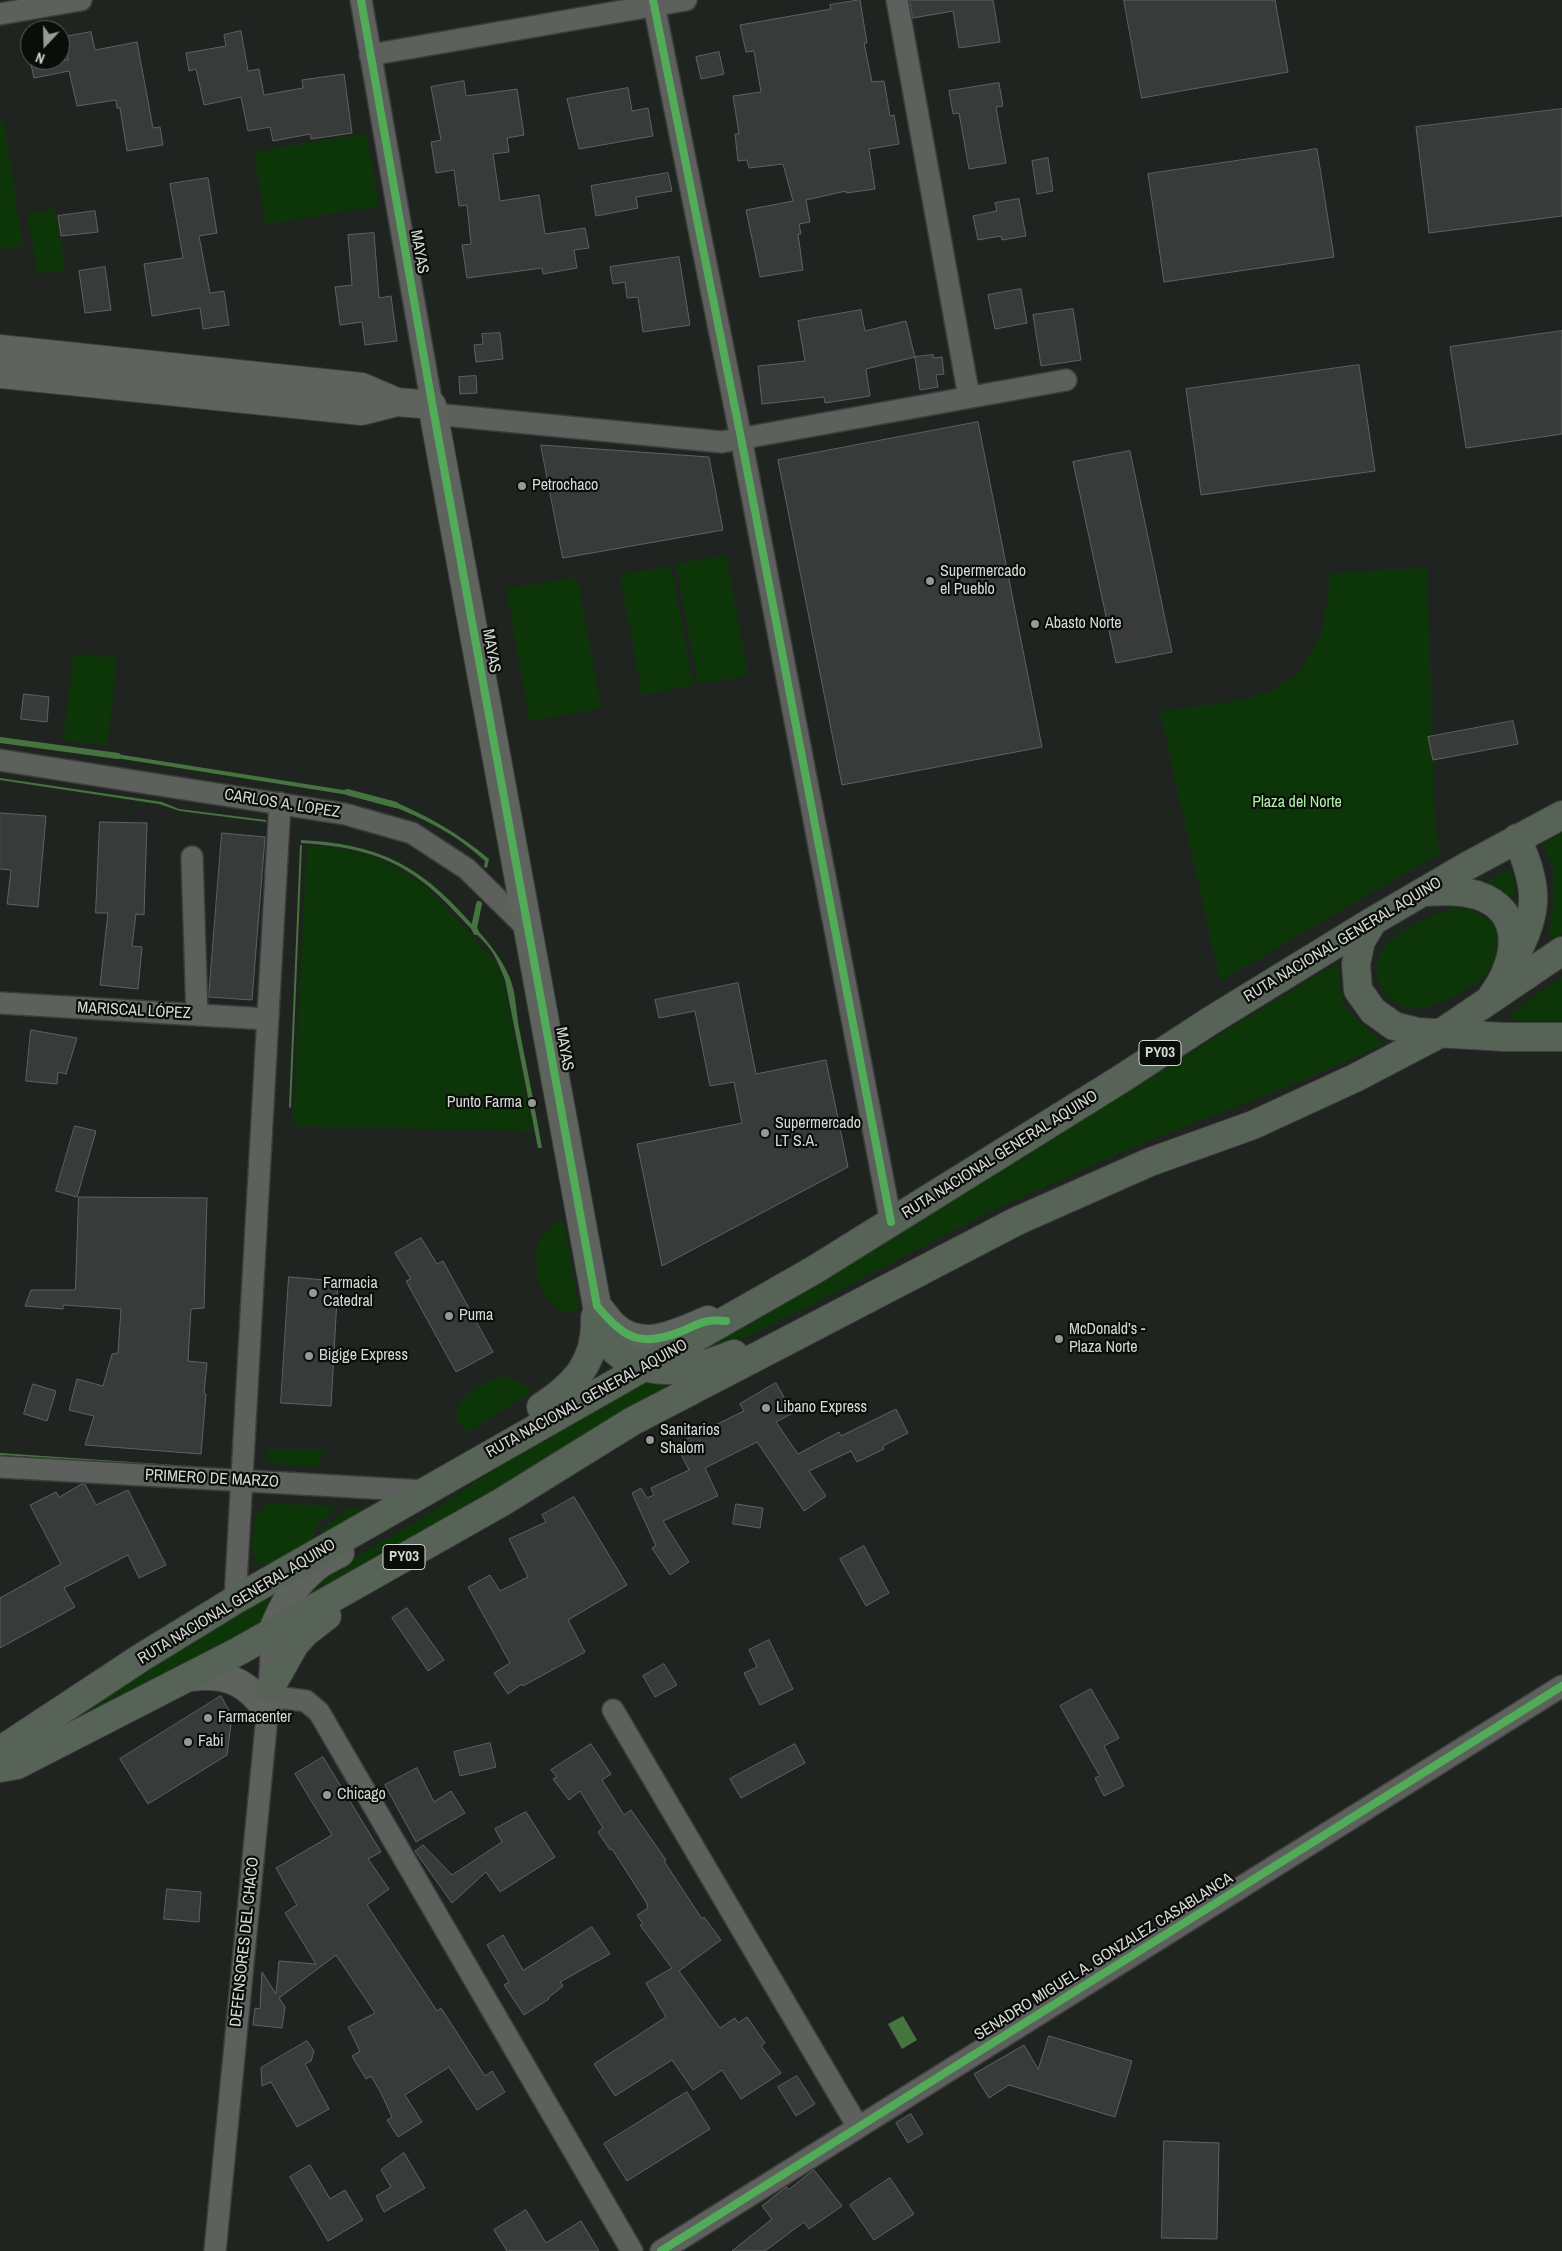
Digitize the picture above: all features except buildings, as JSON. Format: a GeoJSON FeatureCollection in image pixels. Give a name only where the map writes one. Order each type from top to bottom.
{"type":"FeatureCollection","features":[{"type":"Feature","properties":{"kind":"highway","name":"RUTA NACIONAL GENERAL AQUINO"},"geometry":{"type":"LineString","coordinates":[[0,1754],[4,1748],[235,1600],[316,1556],[613,1383],[726,1321],[891,1222],[1121,1079],[1210,1021],[1373,921],[1517,838],[1562,815]]}},
{"type":"Feature","properties":{"kind":"highway"},"geometry":{"type":"LineString","coordinates":[[1488,1002],[1503,982],[1528,928],[1533,909],[1534,888],[1530,869],[1517,838]]}},
{"type":"Feature","properties":{"kind":"highway"},"geometry":{"type":"LineString","coordinates":[[1423,892],[1460,891],[1479,896],[1497,906],[1507,918],[1514,937],[1511,964]]}},
{"type":"Feature","properties":{"kind":"highway"},"geometry":{"type":"LineString","coordinates":[[1373,921],[1361,941],[1356,964],[1358,990],[1373,1012],[1394,1026],[1418,1032],[1562,1037]]}},
{"type":"Feature","properties":{"kind":"highway","name":"PY03"},"geometry":{"type":"LineString","coordinates":[[0,1768],[17,1765],[190,1678],[502,1502],[631,1422],[1017,1220],[1164,1156],[1253,1126],[1354,1078],[1441,1033],[1562,951]]}},
{"type":"Feature","properties":{"kind":"highway"},"geometry":{"type":"LineString","coordinates":[[596,1315],[607,1343],[616,1353],[629,1362],[643,1368],[685,1369],[711,1363],[745,1349],[762,1347],[772,1349]]}},
{"type":"Feature","properties":{"kind":"highway"},"geometry":{"type":"LineString","coordinates":[[500,1448],[522,1419],[561,1394],[580,1373],[591,1349],[596,1315]]}},
{"type":"Feature","properties":{"kind":"highway"},"geometry":{"type":"LineString","coordinates":[[269,1698],[295,1644],[305,1633],[330,1614],[459,1537],[502,1502]]}},
{"type":"Feature","properties":{"kind":"street"},"geometry":{"type":"LineString","coordinates":[[0,14],[81,0]]}},
{"type":"Feature","properties":{"kind":"street","name":"MAYAS"},"geometry":{"type":"LineString","coordinates":[[361,0],[433,409],[529,930],[596,1315]]}},
{"type":"Feature","properties":{"kind":"street"},"geometry":{"type":"LineString","coordinates":[[370,55],[654,3],[686,0]]}},
{"type":"Feature","properties":{"kind":"street"},"geometry":{"type":"LineString","coordinates":[[897,0],[969,397]]}},
{"type":"Feature","properties":{"kind":"street"},"geometry":{"type":"LineString","coordinates":[[654,3],[741,438],[891,1222]]}},
{"type":"Feature","properties":{"kind":"street"},"geometry":{"type":"LineString","coordinates":[[0,349],[362,387],[397,402],[433,409],[722,442],[1066,380]]}},
{"type":"Feature","properties":{"kind":"street"},"geometry":{"type":"LineString","coordinates":[[0,374],[362,411],[397,402]]}},
{"type":"Feature","properties":{"kind":"street","name":"CARLOS A. LOPEZ"},"geometry":{"type":"LineString","coordinates":[[0,760],[345,814],[412,833],[468,869],[529,930]]}},
{"type":"Feature","properties":{"kind":"street"},"geometry":{"type":"LineString","coordinates":[[235,1600],[280,804]]}},
{"type":"Feature","properties":{"kind":"street"},"geometry":{"type":"LineString","coordinates":[[192,857],[197,1015]]}},
{"type":"Feature","properties":{"kind":"street","name":"MARISCAL LÓPEZ"},"geometry":{"type":"LineString","coordinates":[[0,1003],[267,1019]]}},
{"type":"Feature","properties":{"kind":"street"},"geometry":{"type":"LineString","coordinates":[[596,1315],[635,1338],[652,1339],[675,1334],[710,1319],[726,1321]]}},
{"type":"Feature","properties":{"kind":"street"},"geometry":{"type":"LineString","coordinates":[[272,1632],[279,1614],[287,1601],[316,1566],[466,1480],[500,1448]]}},
{"type":"Feature","properties":{"kind":"street","name":"PRIMERO DE MARZO"},"geometry":{"type":"LineString","coordinates":[[0,1467],[425,1491]]}},
{"type":"Feature","properties":{"kind":"street","name":"DEFENSORES DEL CHACO"},"geometry":{"type":"LineString","coordinates":[[215,2251],[269,1698],[272,1632]]}},
{"type":"Feature","properties":{"kind":"street"},"geometry":{"type":"LineString","coordinates":[[190,1678],[210,1675],[229,1678],[245,1686],[258,1697],[306,1701],[319,1712],[632,2251]]}},
{"type":"Feature","properties":{"kind":"street","name":"SENADRO MIGUEL A. GONZALEZ CASABLANCA"},"geometry":{"type":"LineString","coordinates":[[660,2251],[1562,1686]]}},
{"type":"Feature","properties":{"kind":"street"},"geometry":{"type":"LineString","coordinates":[[614,1710],[858,2127]]}},
{"type":"Feature","properties":{"kind":"green space"},"geometry":{"type":"Polygon","coordinates":[[[4,121],[23,246],[0,250],[0,122],[4,121]]]}},
{"type":"Feature","properties":{"kind":"green space"},"geometry":{"type":"Polygon","coordinates":[[[366,133],[379,206],[266,224],[254,152],[366,133]]]}},
{"type":"Feature","properties":{"kind":"green space"},"geometry":{"type":"Polygon","coordinates":[[[55,209],[65,269],[38,274],[27,214],[55,209]]]}},
{"type":"Feature","properties":{"kind":"green space"},"geometry":{"type":"Polygon","coordinates":[[[726,555],[748,675],[698,684],[676,564],[726,555]]]}},
{"type":"Feature","properties":{"kind":"green space"},"geometry":{"type":"Polygon","coordinates":[[[671,566],[693,685],[642,695],[620,575],[671,566]]]}},
{"type":"Feature","properties":{"kind":"green space","name":"Plaza del Norte"},"geometry":{"type":"Polygon","coordinates":[[[1427,568],[1435,829],[1440,853],[1220,981],[1160,712],[1241,700],[1271,691],[1299,673],[1322,633],[1331,573],[1427,568]]]}},
{"type":"Feature","properties":{"kind":"green space"},"geometry":{"type":"Polygon","coordinates":[[[577,577],[601,708],[530,721],[506,589],[577,577]]]}},
{"type":"Feature","properties":{"kind":"green space"},"geometry":{"type":"Polygon","coordinates":[[[74,653],[117,658],[107,745],[63,740],[74,653]]]}},
{"type":"Feature","properties":{"kind":"green space"},"geometry":{"type":"Polygon","coordinates":[[[1562,830],[1562,934],[1552,938],[1548,933],[1554,903],[1554,874],[1544,843],[1547,838],[1562,830]]]}},
{"type":"Feature","properties":{"kind":"green space"},"geometry":{"type":"Polygon","coordinates":[[[307,846],[335,848],[378,859],[399,869],[424,885],[490,956],[503,979],[533,1131],[293,1126],[307,846]]]}},
{"type":"Feature","properties":{"kind":"green space"},"geometry":{"type":"Polygon","coordinates":[[[1510,871],[1514,880],[1515,891],[1513,898],[1489,883],[1491,879],[1510,871]]]}},
{"type":"Feature","properties":{"kind":"green space"},"geometry":{"type":"Polygon","coordinates":[[[1454,908],[1464,909],[1481,915],[1493,925],[1497,942],[1496,952],[1488,970],[1484,976],[1471,986],[1436,1004],[1420,1008],[1408,1008],[1398,1004],[1382,988],[1378,978],[1379,956],[1390,941],[1407,929],[1454,908]]]}},
{"type":"Feature","properties":{"kind":"green space"},"geometry":{"type":"Polygon","coordinates":[[[1336,964],[1339,966],[1341,991],[1348,1009],[1354,1017],[1381,1040],[1382,1043],[1379,1046],[1294,1084],[1140,1144],[1044,1187],[981,1216],[811,1305],[705,1356],[696,1353],[1336,964]]]}},
{"type":"Feature","properties":{"kind":"green space"},"geometry":{"type":"Polygon","coordinates":[[[1562,977],[1562,1026],[1515,1025],[1512,1018],[1515,1010],[1562,977]]]}},
{"type":"Feature","properties":{"kind":"green space"},"geometry":{"type":"Polygon","coordinates":[[[557,1221],[561,1221],[564,1224],[578,1306],[576,1311],[564,1311],[547,1299],[541,1289],[538,1277],[536,1265],[540,1240],[557,1221]]]}},
{"type":"Feature","properties":{"kind":"green space"},"geometry":{"type":"Polygon","coordinates":[[[497,1377],[516,1380],[532,1390],[529,1394],[467,1433],[456,1419],[460,1405],[476,1388],[497,1377]]]}},
{"type":"Feature","properties":{"kind":"green space"},"geometry":{"type":"Polygon","coordinates":[[[696,1377],[294,1604],[317,1580],[437,1509],[515,1454],[644,1382],[696,1377]]]}},
{"type":"Feature","properties":{"kind":"green space"},"geometry":{"type":"Polygon","coordinates":[[[269,1449],[321,1450],[324,1452],[319,1465],[314,1467],[267,1462],[266,1456],[269,1449]]]}},
{"type":"Feature","properties":{"kind":"green space"},"geometry":{"type":"Polygon","coordinates":[[[271,1503],[337,1507],[316,1527],[317,1537],[270,1564],[262,1565],[255,1559],[253,1553],[255,1521],[260,1509],[271,1503]]]}},
{"type":"Feature","properties":{"kind":"green space"},"geometry":{"type":"Polygon","coordinates":[[[345,1507],[360,1508],[364,1511],[322,1536],[321,1530],[344,1512],[345,1507]]]}},
{"type":"Feature","properties":{"kind":"green space"},"geometry":{"type":"Polygon","coordinates":[[[296,1579],[264,1624],[73,1721],[156,1659],[296,1579]]]}},
{"type":"Feature","properties":{"kind":"shaded area"},"geometry":{"type":"Polygon","coordinates":[[[110,753],[356,792],[355,796],[110,757],[110,753]]]}},
{"type":"Feature","properties":{"kind":"shaded area"},"geometry":{"type":"Polygon","coordinates":[[[0,778],[162,802],[179,809],[266,820],[266,822],[180,811],[159,804],[0,780],[0,778]]]}},
{"type":"Feature","properties":{"kind":"shaded area"},"geometry":{"type":"Polygon","coordinates":[[[390,800],[429,818],[466,841],[489,859],[487,868],[484,867],[485,861],[463,843],[428,822],[389,805],[390,800]]]}},
{"type":"Feature","properties":{"kind":"shaded area"},"geometry":{"type":"Polygon","coordinates":[[[301,840],[352,846],[374,852],[395,861],[414,871],[451,901],[481,934],[501,961],[513,988],[542,1148],[538,1148],[505,980],[494,955],[487,945],[443,899],[408,871],[371,854],[327,845],[301,843],[301,840]]]}},
{"type":"Feature","properties":{"kind":"shaded area"},"geometry":{"type":"Polygon","coordinates":[[[300,845],[302,845],[291,1108],[289,1107],[300,845]]]}},
{"type":"Feature","properties":{"kind":"shaded area"},"geometry":{"type":"Polygon","coordinates":[[[0,1453],[204,1467],[204,1468],[0,1455],[0,1453]]]}},
{"type":"Feature","properties":{"kind":"shaded area"},"geometry":{"type":"Polygon","coordinates":[[[903,2016],[917,2040],[902,2049],[888,2024],[903,2016]]]}},
{"type":"Feature","properties":{"kind":"waterway"},"geometry":{"type":"LineString","coordinates":[[0,740],[118,756]]}},
{"type":"Feature","properties":{"kind":"waterway"},"geometry":{"type":"LineString","coordinates":[[347,792],[396,805]]}},
{"type":"Feature","properties":{"kind":"waterway"},"geometry":{"type":"LineString","coordinates":[[476,932],[474,928],[479,904]]}},
{"type":"Feature","properties":{"kind":"cycle path"},"geometry":{"type":"LineString","coordinates":[[361,0],[434,414],[597,1306],[617,1327],[635,1338],[657,1339],[670,1336],[705,1322],[714,1320],[726,1321]]}},
{"type":"Feature","properties":{"kind":"cycle path"},"geometry":{"type":"LineString","coordinates":[[653,0],[741,438],[891,1222]]}},
{"type":"Feature","properties":{"kind":"cycle path"},"geometry":{"type":"LineString","coordinates":[[661,2251],[1562,1686]]}},
{"type":"Feature","properties":{"kind":"place","name":"Petrochaco"},"geometry":{"type":"Point","coordinates":[522,486]}},
{"type":"Feature","properties":{"kind":"place","name":"Supermercado el Pueblo"},"geometry":{"type":"Point","coordinates":[930,581]}},
{"type":"Feature","properties":{"kind":"place","name":"Abasto Norte"},"geometry":{"type":"Point","coordinates":[1035,624]}},
{"type":"Feature","properties":{"kind":"place","name":"Punto Farma"},"geometry":{"type":"Point","coordinates":[532,1103]}},
{"type":"Feature","properties":{"kind":"place","name":"Supermercado LT S.A."},"geometry":{"type":"Point","coordinates":[765,1133]}},
{"type":"Feature","properties":{"kind":"place","name":"Farmacia Catedral"},"geometry":{"type":"Point","coordinates":[313,1293]}},
{"type":"Feature","properties":{"kind":"place","name":"Puma"},"geometry":{"type":"Point","coordinates":[449,1316]}},
{"type":"Feature","properties":{"kind":"place","name":"McDonald’s - Plaza Norte"},"geometry":{"type":"Point","coordinates":[1059,1339]}},
{"type":"Feature","properties":{"kind":"place","name":"Bigige Express"},"geometry":{"type":"Point","coordinates":[309,1356]}},
{"type":"Feature","properties":{"kind":"place","name":"Libano Express"},"geometry":{"type":"Point","coordinates":[766,1408]}},
{"type":"Feature","properties":{"kind":"place","name":"Sanitarios Shalom"},"geometry":{"type":"Point","coordinates":[650,1440]}},
{"type":"Feature","properties":{"kind":"place","name":"Farmacenter"},"geometry":{"type":"Point","coordinates":[208,1718]}},
{"type":"Feature","properties":{"kind":"place","name":"Fabi"},"geometry":{"type":"Point","coordinates":[188,1742]}},
{"type":"Feature","properties":{"kind":"place","name":"Chicago"},"geometry":{"type":"Point","coordinates":[327,1795]}}]}
